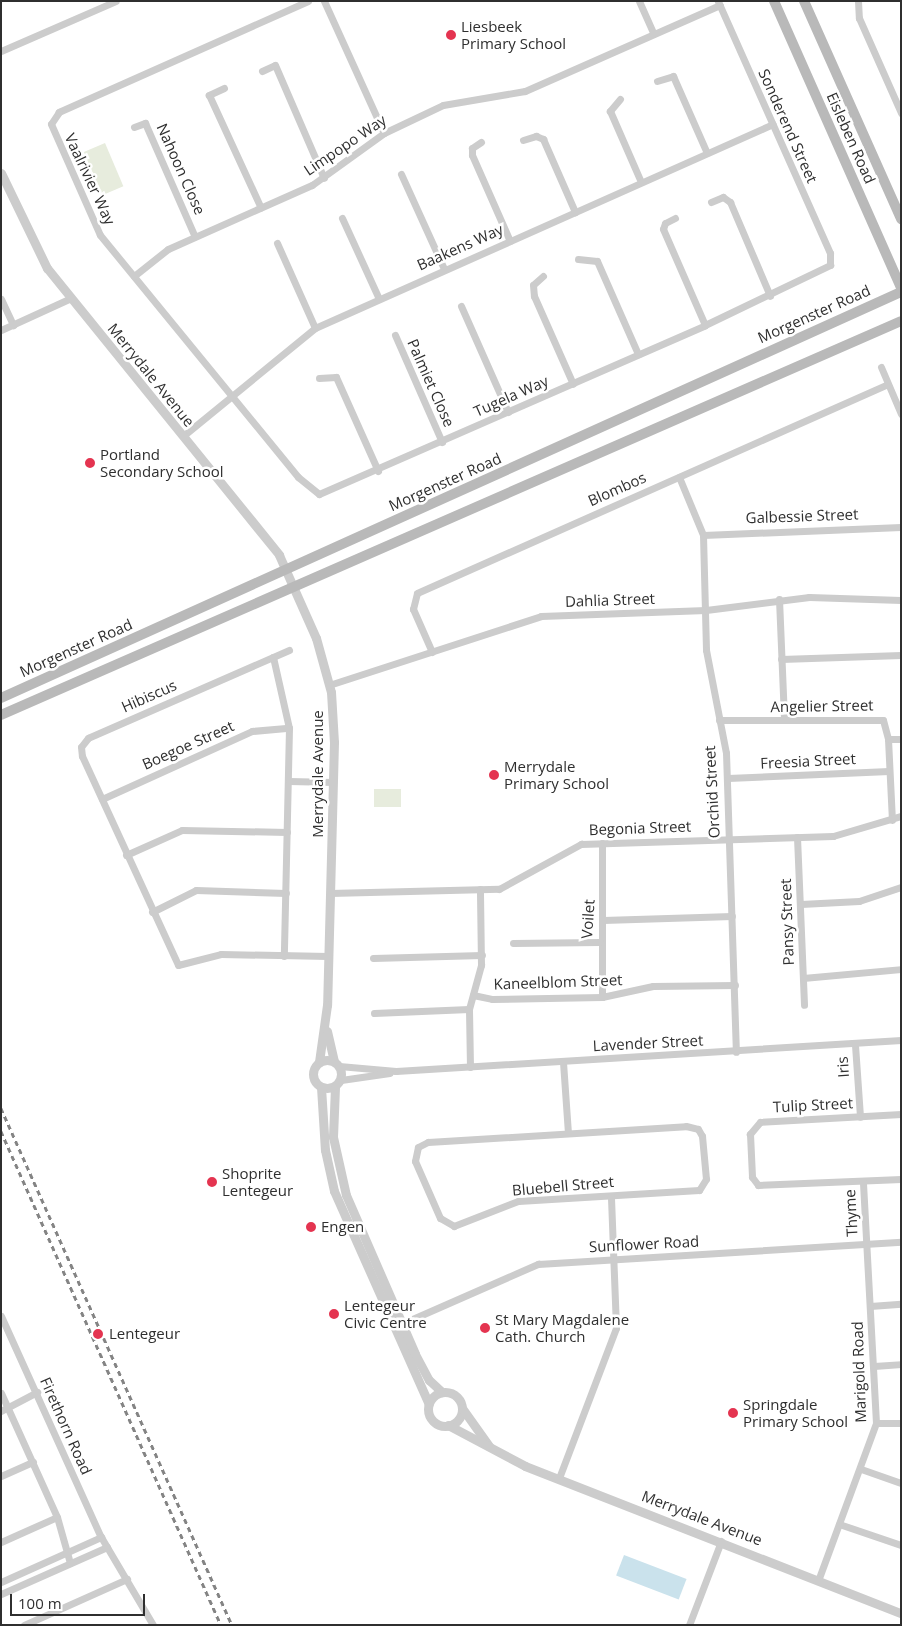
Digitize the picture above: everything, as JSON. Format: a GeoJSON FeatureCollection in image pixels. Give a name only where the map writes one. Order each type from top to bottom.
{"type":"FeatureCollection","features":[{"type":"Feature","properties":{"kind":"main road","name":"Eisleben Road"},"geometry":{"type":"LineString","coordinates":[[774,1],[901,286]]}},
{"type":"Feature","properties":{"kind":"main road","name":"Eisleben Road"},"geometry":{"type":"LineString","coordinates":[[804,1],[901,219]]}},
{"type":"Feature","properties":{"kind":"main road","name":"Morgenster Road"},"geometry":{"type":"LineString","coordinates":[[1,698],[901,292]]}},
{"type":"Feature","properties":{"kind":"main road","name":"Morgenster Road"},"geometry":{"type":"LineString","coordinates":[[1,715],[901,321]]}},
{"type":"Feature","properties":{"kind":"street"},"geometry":{"type":"LineString","coordinates":[[1,51],[116,1]]}},
{"type":"Feature","properties":{"kind":"street","name":"Vaalrivier Way"},"geometry":{"type":"LineString","coordinates":[[232,396],[93,224],[52,130],[54,117],[308,1]]}},
{"type":"Feature","properties":{"kind":"street"},"geometry":{"type":"LineString","coordinates":[[324,1],[384,133]]}},
{"type":"Feature","properties":{"kind":"street"},"geometry":{"type":"LineString","coordinates":[[639,1],[654,34]]}},
{"type":"Feature","properties":{"kind":"street"},"geometry":{"type":"LineString","coordinates":[[858,1],[859,18],[901,113]]}},
{"type":"Feature","properties":{"kind":"street","name":"Limpopo Way"},"geometry":{"type":"LineString","coordinates":[[134,276],[160,254],[324,178],[384,133],[446,103],[526,91],[719,3]]}},
{"type":"Feature","properties":{"kind":"street","name":"Sonderend Street"},"geometry":{"type":"LineString","coordinates":[[719,3],[832,262]]}},
{"type":"Feature","properties":{"kind":"street"},"geometry":{"type":"LineString","coordinates":[[262,71],[275,65],[324,178]]}},
{"type":"Feature","properties":{"kind":"street"},"geometry":{"type":"LineString","coordinates":[[658,81],[673,76],[707,152]]}},
{"type":"Feature","properties":{"kind":"street"},"geometry":{"type":"LineString","coordinates":[[224,88],[210,95],[260,208]]}},
{"type":"Feature","properties":{"kind":"street"},"geometry":{"type":"LineString","coordinates":[[620,99],[610,111],[641,182]]}},
{"type":"Feature","properties":{"kind":"street","name":"Nahoon Close"},"geometry":{"type":"LineString","coordinates":[[134,127],[145,123],[195,237]]}},
{"type":"Feature","properties":{"kind":"street","name":"Baakens Way"},"geometry":{"type":"LineString","coordinates":[[183,436],[315,328],[773,124]]}},
{"type":"Feature","properties":{"kind":"street"},"geometry":{"type":"LineString","coordinates":[[523,140],[536,136],[543,139],[575,212]]}},
{"type":"Feature","properties":{"kind":"street"},"geometry":{"type":"LineString","coordinates":[[481,142],[472,148],[472,155],[510,241]]}},
{"type":"Feature","properties":{"kind":"street","name":"Merrydale Avenue"},"geometry":{"type":"LineString","coordinates":[[1,173],[37,251],[70,298],[183,436],[287,569],[296,587],[330,685],[333,782],[326,1028],[319,1062],[313,1077],[321,1087]]}},
{"type":"Feature","properties":{"kind":"street"},"geometry":{"type":"LineString","coordinates":[[401,174],[444,269]]}},
{"type":"Feature","properties":{"kind":"street"},"geometry":{"type":"LineString","coordinates":[[711,202],[723,197],[730,202],[770,296]]}},
{"type":"Feature","properties":{"kind":"street"},"geometry":{"type":"LineString","coordinates":[[342,218],[379,299]]}},
{"type":"Feature","properties":{"kind":"street"},"geometry":{"type":"LineString","coordinates":[[675,218],[665,222],[663,229],[705,325]]}},
{"type":"Feature","properties":{"kind":"street"},"geometry":{"type":"LineString","coordinates":[[277,243],[315,328]]}},
{"type":"Feature","properties":{"kind":"street"},"geometry":{"type":"LineString","coordinates":[[578,259],[597,261],[638,354]]}},
{"type":"Feature","properties":{"kind":"street","name":"Tugela Way"},"geometry":{"type":"LineString","coordinates":[[232,396],[312,491],[328,493],[770,296],[820,273],[832,262]]}},
{"type":"Feature","properties":{"kind":"street"},"geometry":{"type":"LineString","coordinates":[[543,276],[533,285],[534,296],[573,384]]}},
{"type":"Feature","properties":{"kind":"street"},"geometry":{"type":"LineString","coordinates":[[1,330],[70,298]]}},
{"type":"Feature","properties":{"kind":"street"},"geometry":{"type":"LineString","coordinates":[[1,299],[13,325]]}},
{"type":"Feature","properties":{"kind":"street"},"geometry":{"type":"LineString","coordinates":[[461,306],[508,412]]}},
{"type":"Feature","properties":{"kind":"street","name":"Palmiet Close"},"geometry":{"type":"LineString","coordinates":[[395,336],[442,442]]}},
{"type":"Feature","properties":{"kind":"street"},"geometry":{"type":"LineString","coordinates":[[880,367],[901,414]]}},
{"type":"Feature","properties":{"kind":"street"},"geometry":{"type":"LineString","coordinates":[[319,378],[336,378],[378,471]]}},
{"type":"Feature","properties":{"kind":"street","name":"Blombos"},"geometry":{"type":"LineString","coordinates":[[432,652],[413,609],[417,593],[888,384]]}},
{"type":"Feature","properties":{"kind":"street","name":"Orchid Street"},"geometry":{"type":"LineString","coordinates":[[679,477],[703,535],[708,674],[719,720],[728,778],[736,1052]]}},
{"type":"Feature","properties":{"kind":"street","name":"Galbessie Street"},"geometry":{"type":"LineString","coordinates":[[703,535],[901,527]]}},
{"type":"Feature","properties":{"kind":"street"},"geometry":{"type":"LineString","coordinates":[[779,599],[784,720]]}},
{"type":"Feature","properties":{"kind":"street","name":"Dahlia Street"},"geometry":{"type":"LineString","coordinates":[[330,685],[542,616],[706,610],[779,599],[901,600]]}},
{"type":"Feature","properties":{"kind":"street","name":"Hibiscus"},"geometry":{"type":"LineString","coordinates":[[288,650],[88,738],[81,747],[82,756],[152,912],[178,965],[221,954],[328,956]]}},
{"type":"Feature","properties":{"kind":"street"},"geometry":{"type":"LineString","coordinates":[[781,659],[901,655]]}},
{"type":"Feature","properties":{"kind":"street"},"geometry":{"type":"LineString","coordinates":[[273,657],[288,728],[284,956]]}},
{"type":"Feature","properties":{"kind":"street","name":"Angelier Street"},"geometry":{"type":"LineString","coordinates":[[719,720],[877,718],[886,722],[892,820]]}},
{"type":"Feature","properties":{"kind":"street","name":"Boegoe Street"},"geometry":{"type":"LineString","coordinates":[[102,799],[252,731],[288,728]]}},
{"type":"Feature","properties":{"kind":"street"},"geometry":{"type":"LineString","coordinates":[[888,739],[901,739]]}},
{"type":"Feature","properties":{"kind":"street","name":"Freesia Street"},"geometry":{"type":"LineString","coordinates":[[728,778],[889,771]]}},
{"type":"Feature","properties":{"kind":"street"},"geometry":{"type":"LineString","coordinates":[[288,781],[333,782]]}},
{"type":"Feature","properties":{"kind":"street","name":"Begonia Street"},"geometry":{"type":"LineString","coordinates":[[330,893],[480,889],[518,882],[567,848],[602,843],[845,835],[901,816]]}},
{"type":"Feature","properties":{"kind":"street"},"geometry":{"type":"LineString","coordinates":[[126,855],[182,830],[287,832]]}},
{"type":"Feature","properties":{"kind":"street","name":"Pansy Street"},"geometry":{"type":"LineString","coordinates":[[797,838],[804,1005]]}},
{"type":"Feature","properties":{"kind":"street","name":"Voilet"},"geometry":{"type":"LineString","coordinates":[[602,843],[603,920],[600,942],[602,997]]}},
{"type":"Feature","properties":{"kind":"street"},"geometry":{"type":"LineString","coordinates":[[801,904],[859,901],[901,887]]}},
{"type":"Feature","properties":{"kind":"street"},"geometry":{"type":"LineString","coordinates":[[470,1067],[469,1009],[482,955],[480,889]]}},
{"type":"Feature","properties":{"kind":"street"},"geometry":{"type":"LineString","coordinates":[[152,912],[196,890],[286,892]]}},
{"type":"Feature","properties":{"kind":"street"},"geometry":{"type":"LineString","coordinates":[[603,920],[732,916]]}},
{"type":"Feature","properties":{"kind":"street"},"geometry":{"type":"LineString","coordinates":[[513,943],[600,942]]}},
{"type":"Feature","properties":{"kind":"street"},"geometry":{"type":"LineString","coordinates":[[373,958],[482,955]]}},
{"type":"Feature","properties":{"kind":"street"},"geometry":{"type":"LineString","coordinates":[[803,978],[901,969]]}},
{"type":"Feature","properties":{"kind":"street","name":"Kaneelblom Street"},"geometry":{"type":"LineString","coordinates":[[473,995],[492,999],[602,997],[653,986],[735,985]]}},
{"type":"Feature","properties":{"kind":"street"},"geometry":{"type":"LineString","coordinates":[[374,1013],[469,1009]]}},
{"type":"Feature","properties":{"kind":"street","name":"Merrydale Avenue"},"geometry":{"type":"LineString","coordinates":[[326,1028],[337,1064],[338,1083]]}},
{"type":"Feature","properties":{"kind":"street","name":"Lavender Street"},"geometry":{"type":"LineString","coordinates":[[338,1083],[396,1071],[855,1045],[901,1040]]}},
{"type":"Feature","properties":{"kind":"street","name":"Iris"},"geometry":{"type":"LineString","coordinates":[[855,1045],[860,1117]]}},
{"type":"Feature","properties":{"kind":"street"},"geometry":{"type":"LineString","coordinates":[[319,1062],[337,1064]]}},
{"type":"Feature","properties":{"kind":"street"},"geometry":{"type":"LineString","coordinates":[[563,1062],[568,1133]]}},
{"type":"Feature","properties":{"kind":"street","name":"Lavender Street"},"geometry":{"type":"LineString","coordinates":[[337,1064],[396,1071]]}},
{"type":"Feature","properties":{"kind":"street"},"geometry":{"type":"LineString","coordinates":[[462,1408],[459,1418],[448,1425],[434,1421],[429,1404],[350,1233],[328,1164],[321,1087],[338,1083],[335,1147],[357,1222],[401,1324],[429,1380],[442,1392],[456,1396],[462,1408],[493,1450]]}},
{"type":"Feature","properties":{"kind":"street","name":"Tulip Street"},"geometry":{"type":"LineString","coordinates":[[901,1114],[760,1122],[750,1134],[752,1177],[758,1185],[901,1179]]}},
{"type":"Feature","properties":{"kind":"street","name":"Bluebell Street"},"geometry":{"type":"LineString","coordinates":[[686,1126],[700,1132],[706,1179],[702,1188],[611,1196],[518,1201],[450,1225],[440,1218],[415,1161],[418,1147],[428,1142],[686,1126]]}},
{"type":"Feature","properties":{"kind":"street","name":"Thyme"},"geometry":{"type":"LineString","coordinates":[[863,1181],[866,1244]]}},
{"type":"Feature","properties":{"kind":"street"},"geometry":{"type":"LineString","coordinates":[[559,1478],[616,1328],[611,1196]]}},
{"type":"Feature","properties":{"kind":"street"},"geometry":{"type":"LineString","coordinates":[[350,1233],[357,1222]]}},
{"type":"Feature","properties":{"kind":"street","name":"Sunflower Road"},"geometry":{"type":"LineString","coordinates":[[401,1324],[538,1264],[901,1242]]}},
{"type":"Feature","properties":{"kind":"street","name":"Marigold Road"},"geometry":{"type":"LineString","coordinates":[[819,1578],[861,1469],[876,1423],[866,1244]]}},
{"type":"Feature","properties":{"kind":"street"},"geometry":{"type":"LineString","coordinates":[[870,1306],[901,1304]]}},
{"type":"Feature","properties":{"kind":"street","name":"Firethorn Road"},"geometry":{"type":"LineString","coordinates":[[1,1316],[102,1537],[153,1625]]}},
{"type":"Feature","properties":{"kind":"street"},"geometry":{"type":"LineString","coordinates":[[874,1366],[901,1364]]}},
{"type":"Feature","properties":{"kind":"street"},"geometry":{"type":"LineString","coordinates":[[5,1409],[37,1392]]}},
{"type":"Feature","properties":{"kind":"street"},"geometry":{"type":"LineString","coordinates":[[429,1404],[442,1392]]}},
{"type":"Feature","properties":{"kind":"street"},"geometry":{"type":"LineString","coordinates":[[1,1393],[5,1409],[33,1462],[57,1516],[65,1554],[70,1563]]}},
{"type":"Feature","properties":{"kind":"street"},"geometry":{"type":"LineString","coordinates":[[876,1423],[901,1422]]}},
{"type":"Feature","properties":{"kind":"street","name":"Merrydale Avenue"},"geometry":{"type":"LineString","coordinates":[[448,1425],[493,1450],[559,1478],[819,1578],[901,1613]]}},
{"type":"Feature","properties":{"kind":"street"},"geometry":{"type":"LineString","coordinates":[[1,1476],[33,1462]]}},
{"type":"Feature","properties":{"kind":"street"},"geometry":{"type":"LineString","coordinates":[[861,1469],[901,1483]]}},
{"type":"Feature","properties":{"kind":"street"},"geometry":{"type":"LineString","coordinates":[[1,1542],[57,1516]]}},
{"type":"Feature","properties":{"kind":"street"},"geometry":{"type":"LineString","coordinates":[[839,1524],[901,1545]]}},
{"type":"Feature","properties":{"kind":"street"},"geometry":{"type":"LineString","coordinates":[[1,1582],[102,1537]]}},
{"type":"Feature","properties":{"kind":"street"},"geometry":{"type":"LineString","coordinates":[[689,1625],[721,1540]]}},
{"type":"Feature","properties":{"kind":"street"},"geometry":{"type":"LineString","coordinates":[[1,1594],[107,1547]]}},
{"type":"Feature","properties":{"kind":"street"},"geometry":{"type":"LineString","coordinates":[[24,1625],[127,1579]]}},
{"type":"Feature","properties":{"kind":"shaded area"},"geometry":{"type":"Polygon","coordinates":[[[105,143],[123,186],[102,195],[84,152],[105,143]]]}},
{"type":"Feature","properties":{"kind":"shaded area"},"geometry":{"type":"Polygon","coordinates":[[[374,789],[401,789],[401,807],[374,807],[374,789]]]}},
{"type":"Feature","properties":{"kind":"water"},"geometry":{"type":"Polygon","coordinates":[[[624,1555],[687,1579],[679,1600],[616,1576],[624,1555]]]}},
{"type":"Feature","properties":{"kind":"railway"},"geometry":{"type":"LineString","coordinates":[[1,1108],[232,1625]]}},
{"type":"Feature","properties":{"kind":"railway"},"geometry":{"type":"LineString","coordinates":[[1,1131],[221,1625]]}},
{"type":"Feature","properties":{"kind":"place","name":"Liesbeek Primary School"},"geometry":{"type":"Point","coordinates":[451,35]}},
{"type":"Feature","properties":{"kind":"place","name":"Portland Secondary School"},"geometry":{"type":"Point","coordinates":[90,463]}},
{"type":"Feature","properties":{"kind":"place","name":"Merrydale Primary School"},"geometry":{"type":"Point","coordinates":[494,775]}},
{"type":"Feature","properties":{"kind":"place","name":"Shoprite Lentegeur"},"geometry":{"type":"Point","coordinates":[212,1182]}},
{"type":"Feature","properties":{"kind":"place","name":"Engen"},"geometry":{"type":"Point","coordinates":[311,1227]}},
{"type":"Feature","properties":{"kind":"place","name":"Lentegeur Civic Centre"},"geometry":{"type":"Point","coordinates":[334,1314]}},
{"type":"Feature","properties":{"kind":"place","name":"St Mary Magdalene Cath. Church"},"geometry":{"type":"Point","coordinates":[485,1328]}},
{"type":"Feature","properties":{"kind":"place","name":"Lentegeur"},"geometry":{"type":"Point","coordinates":[98,1334]}},
{"type":"Feature","properties":{"kind":"place","name":"Springdale Primary School"},"geometry":{"type":"Point","coordinates":[733,1413]}}]}
